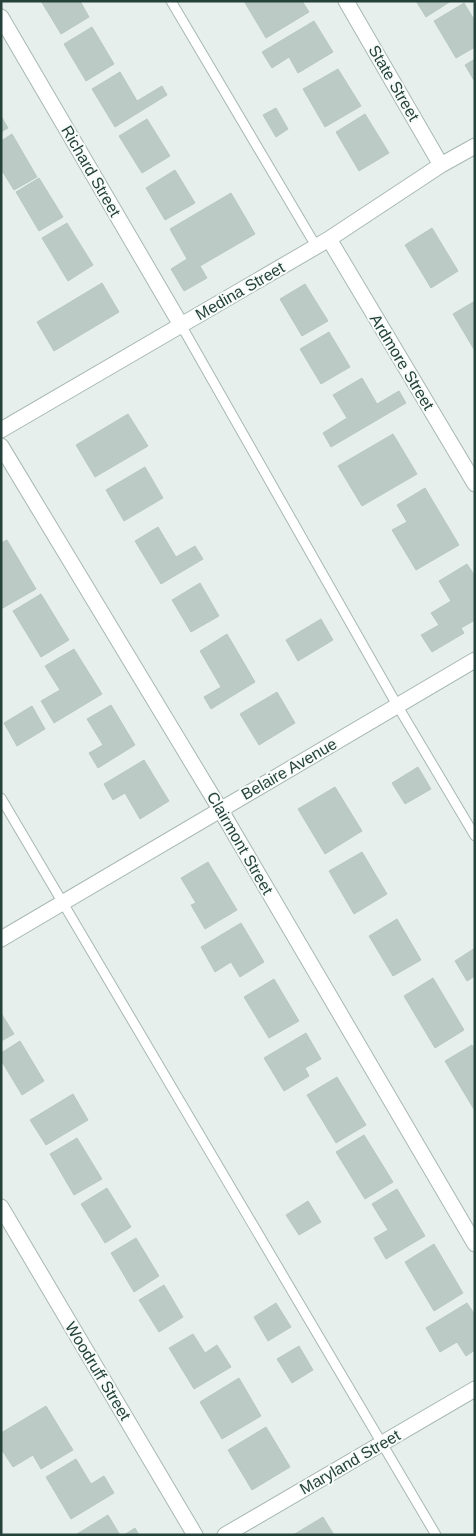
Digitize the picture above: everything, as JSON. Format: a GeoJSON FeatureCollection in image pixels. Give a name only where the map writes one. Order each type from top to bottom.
{"type":"FeatureCollection","features":[{"type":"Feature","properties":{"kind":"street","name":"State Street"},"geometry":{"type":"LineString","coordinates":[[346,1],[442,165]]}},
{"type":"Feature","properties":{"kind":"street","name":"Richard Street"},"geometry":{"type":"LineString","coordinates":[[1,17],[181,325]]}},
{"type":"Feature","properties":{"kind":"street","name":"Medina Street"},"geometry":{"type":"LineString","coordinates":[[1,430],[323,243],[442,165],[475,146]]}},
{"type":"Feature","properties":{"kind":"street","name":"Ardmore Street"},"geometry":{"type":"LineString","coordinates":[[323,243],[475,484]]}},
{"type":"Feature","properties":{"kind":"street","name":"Clairmont Street"},"geometry":{"type":"LineString","coordinates":[[1,446],[220,809],[475,1244]]}},
{"type":"Feature","properties":{"kind":"street","name":"Belaire Avenue"},"geometry":{"type":"LineString","coordinates":[[1,940],[475,660]]}},
{"type":"Feature","properties":{"kind":"street","name":"Woodruff Street"},"geometry":{"type":"LineString","coordinates":[[1,1207],[195,1535]]}},
{"type":"Feature","properties":{"kind":"street","name":"Maryland Street"},"geometry":{"type":"LineString","coordinates":[[225,1535],[475,1389]]}},
{"type":"Feature","properties":{"kind":"lane"},"geometry":{"type":"LineString","coordinates":[[171,1],[323,243]]}},
{"type":"Feature","properties":{"kind":"lane"},"geometry":{"type":"LineString","coordinates":[[181,325],[397,705],[475,836]]}},
{"type":"Feature","properties":{"kind":"lane"},"geometry":{"type":"LineString","coordinates":[[1,798],[436,1535]]}},
{"type":"Feature","properties":{"kind":"building"},"geometry":{"type":"Polygon","coordinates":[[[41,1],[80,1],[89,17],[61,34],[41,1]]]}},
{"type":"Feature","properties":{"kind":"building"},"geometry":{"type":"Polygon","coordinates":[[[244,1],[302,1],[309,12],[266,38],[244,1]]]}},
{"type":"Feature","properties":{"kind":"building"},"geometry":{"type":"Polygon","coordinates":[[[416,1],[451,1],[426,17],[416,1]]]}},
{"type":"Feature","properties":{"kind":"building"},"geometry":{"type":"Polygon","coordinates":[[[464,3],[475,21],[475,47],[456,58],[434,21],[464,3]]]}},
{"type":"Feature","properties":{"kind":"building"},"geometry":{"type":"Polygon","coordinates":[[[314,21],[333,52],[298,73],[289,57],[272,68],[262,52],[314,21]]]}},
{"type":"Feature","properties":{"kind":"building"},"geometry":{"type":"Polygon","coordinates":[[[92,27],[114,64],[86,81],[64,44],[92,27]]]}},
{"type":"Feature","properties":{"kind":"building"},"geometry":{"type":"Polygon","coordinates":[[[475,59],[475,82],[465,65],[475,59]]]}},
{"type":"Feature","properties":{"kind":"building"},"geometry":{"type":"Polygon","coordinates":[[[338,69],[361,106],[325,127],[303,89],[338,69]]]}},
{"type":"Feature","properties":{"kind":"building"},"geometry":{"type":"Polygon","coordinates":[[[120,72],[137,101],[162,86],[167,95],[115,127],[92,89],[120,72]]]}},
{"type":"Feature","properties":{"kind":"building"},"geometry":{"type":"Polygon","coordinates":[[[276,108],[288,129],[276,137],[263,115],[276,108]]]}},
{"type":"Feature","properties":{"kind":"building"},"geometry":{"type":"Polygon","coordinates":[[[365,114],[389,153],[359,171],[336,132],[365,114]]]}},
{"type":"Feature","properties":{"kind":"building"},"geometry":{"type":"Polygon","coordinates":[[[1,116],[8,128],[1,132],[1,116]]]}},
{"type":"Feature","properties":{"kind":"building"},"geometry":{"type":"Polygon","coordinates":[[[147,119],[170,156],[142,173],[119,136],[147,119]]]}},
{"type":"Feature","properties":{"kind":"building"},"geometry":{"type":"Polygon","coordinates":[[[12,134],[37,177],[14,190],[1,169],[1,141],[12,134]]]}},
{"type":"Feature","properties":{"kind":"building"},"geometry":{"type":"Polygon","coordinates":[[[175,170],[195,203],[165,220],[146,188],[175,170]]]}},
{"type":"Feature","properties":{"kind":"building"},"geometry":{"type":"Polygon","coordinates":[[[39,178],[63,217],[39,231],[16,192],[39,178]]]}},
{"type":"Feature","properties":{"kind":"building"},"geometry":{"type":"Polygon","coordinates":[[[231,193],[255,234],[200,266],[207,278],[184,291],[171,269],[187,259],[170,229],[231,193]]]}},
{"type":"Feature","properties":{"kind":"building"},"geometry":{"type":"Polygon","coordinates":[[[67,223],[93,265],[68,281],[42,238],[67,223]]]}},
{"type":"Feature","properties":{"kind":"building"},"geometry":{"type":"Polygon","coordinates":[[[432,228],[458,271],[431,288],[405,245],[432,228]]]}},
{"type":"Feature","properties":{"kind":"building"},"geometry":{"type":"Polygon","coordinates":[[[102,283],[119,312],[54,351],[37,322],[102,283]]]}},
{"type":"Feature","properties":{"kind":"building"},"geometry":{"type":"Polygon","coordinates":[[[305,284],[328,321],[302,336],[280,299],[305,284]]]}},
{"type":"Feature","properties":{"kind":"building"},"geometry":{"type":"Polygon","coordinates":[[[475,301],[475,351],[453,314],[475,301]]]}},
{"type":"Feature","properties":{"kind":"building"},"geometry":{"type":"Polygon","coordinates":[[[329,332],[350,367],[321,384],[300,349],[329,332]]]}},
{"type":"Feature","properties":{"kind":"building"},"geometry":{"type":"Polygon","coordinates":[[[362,378],[377,404],[399,391],[406,403],[331,447],[323,433],[347,418],[333,395],[362,378]]]}},
{"type":"Feature","properties":{"kind":"building"},"geometry":{"type":"Polygon","coordinates":[[[128,414],[148,446],[95,477],[76,445],[128,414]]]}},
{"type":"Feature","properties":{"kind":"building"},"geometry":{"type":"Polygon","coordinates":[[[393,434],[417,474],[362,506],[338,466],[393,434]]]}},
{"type":"Feature","properties":{"kind":"building"},"geometry":{"type":"Polygon","coordinates":[[[145,467],[163,498],[124,521],[106,490],[145,467]]]}},
{"type":"Feature","properties":{"kind":"building"},"geometry":{"type":"Polygon","coordinates":[[[425,488],[459,545],[416,570],[392,530],[407,522],[397,505],[425,488]]]}},
{"type":"Feature","properties":{"kind":"building"},"geometry":{"type":"Polygon","coordinates":[[[158,527],[176,557],[195,546],[203,559],[161,584],[135,541],[158,527]]]}},
{"type":"Feature","properties":{"kind":"building"},"geometry":{"type":"Polygon","coordinates":[[[7,540],[36,589],[1,609],[1,543],[7,540]]]}},
{"type":"Feature","properties":{"kind":"building"},"geometry":{"type":"Polygon","coordinates":[[[467,564],[475,576],[475,620],[461,628],[464,633],[432,652],[421,635],[439,625],[431,613],[451,601],[439,581],[467,564]]]}},
{"type":"Feature","properties":{"kind":"building"},"geometry":{"type":"Polygon","coordinates":[[[200,583],[219,616],[191,632],[172,600],[200,583]]]}},
{"type":"Feature","properties":{"kind":"building"},"geometry":{"type":"Polygon","coordinates":[[[41,594],[69,640],[41,657],[13,611],[41,594]]]}},
{"type":"Feature","properties":{"kind":"building"},"geometry":{"type":"Polygon","coordinates":[[[321,619],[333,640],[298,661],[286,640],[321,619]]]}},
{"type":"Feature","properties":{"kind":"building"},"geometry":{"type":"Polygon","coordinates":[[[227,634],[255,682],[211,709],[204,697],[221,687],[200,651],[227,634]]]}},
{"type":"Feature","properties":{"kind":"building"},"geometry":{"type":"Polygon","coordinates":[[[74,649],[102,694],[54,723],[41,701],[60,690],[45,666],[74,649]]]}},
{"type":"Feature","properties":{"kind":"building"},"geometry":{"type":"Polygon","coordinates":[[[277,692],[295,723],[259,745],[240,714],[277,692]]]}},
{"type":"Feature","properties":{"kind":"building"},"geometry":{"type":"Polygon","coordinates":[[[111,705],[135,745],[98,768],[89,753],[103,745],[87,719],[111,705]]]}},
{"type":"Feature","properties":{"kind":"building"},"geometry":{"type":"Polygon","coordinates":[[[32,706],[45,729],[17,746],[4,723],[32,706]]]}},
{"type":"Feature","properties":{"kind":"building"},"geometry":{"type":"Polygon","coordinates":[[[144,760],[169,801],[140,819],[125,793],[113,800],[104,784],[144,760]]]}},
{"type":"Feature","properties":{"kind":"building"},"geometry":{"type":"Polygon","coordinates":[[[418,767],[431,789],[405,804],[392,783],[418,767]]]}},
{"type":"Feature","properties":{"kind":"building"},"geometry":{"type":"Polygon","coordinates":[[[335,787],[362,831],[325,854],[298,809],[335,787]]]}},
{"type":"Feature","properties":{"kind":"building"},"geometry":{"type":"Polygon","coordinates":[[[362,852],[387,894],[354,914],[329,871],[362,852]]]}},
{"type":"Feature","properties":{"kind":"building"},"geometry":{"type":"Polygon","coordinates":[[[208,862],[237,910],[205,929],[191,905],[196,903],[181,878],[208,862]]]}},
{"type":"Feature","properties":{"kind":"building"},"geometry":{"type":"Polygon","coordinates":[[[397,919],[421,960],[393,976],[369,936],[397,919]]]}},
{"type":"Feature","properties":{"kind":"building"},"geometry":{"type":"Polygon","coordinates":[[[241,923],[264,962],[240,977],[231,962],[215,972],[201,947],[241,923]]]}},
{"type":"Feature","properties":{"kind":"building"},"geometry":{"type":"Polygon","coordinates":[[[475,948],[475,976],[467,981],[455,961],[475,948]]]}},
{"type":"Feature","properties":{"kind":"building"},"geometry":{"type":"Polygon","coordinates":[[[433,978],[464,1030],[435,1048],[404,996],[433,978]]]}},
{"type":"Feature","properties":{"kind":"building"},"geometry":{"type":"Polygon","coordinates":[[[274,979],[299,1021],[269,1038],[244,997],[274,979]]]}},
{"type":"Feature","properties":{"kind":"building"},"geometry":{"type":"Polygon","coordinates":[[[1,1013],[14,1034],[1,1041],[1,1013]]]}},
{"type":"Feature","properties":{"kind":"building"},"geometry":{"type":"Polygon","coordinates":[[[306,1033],[321,1059],[305,1068],[309,1076],[284,1091],[264,1058],[306,1033]]]}},
{"type":"Feature","properties":{"kind":"building"},"geometry":{"type":"Polygon","coordinates":[[[20,1041],[44,1081],[22,1095],[1,1060],[1,1053],[20,1041]]]}},
{"type":"Feature","properties":{"kind":"building"},"geometry":{"type":"Polygon","coordinates":[[[472,1045],[475,1049],[475,1111],[445,1061],[472,1045]]]}},
{"type":"Feature","properties":{"kind":"building"},"geometry":{"type":"Polygon","coordinates":[[[337,1077],[366,1125],[336,1143],[307,1095],[337,1077]]]}},
{"type":"Feature","properties":{"kind":"building"},"geometry":{"type":"Polygon","coordinates":[[[73,1094],[88,1120],[46,1145],[30,1120],[73,1094]]]}},
{"type":"Feature","properties":{"kind":"building"},"geometry":{"type":"Polygon","coordinates":[[[364,1135],[393,1182],[365,1199],[336,1152],[364,1135]]]}},
{"type":"Feature","properties":{"kind":"building"},"geometry":{"type":"Polygon","coordinates":[[[77,1138],[102,1179],[74,1195],[50,1154],[77,1138]]]}},
{"type":"Feature","properties":{"kind":"building"},"geometry":{"type":"Polygon","coordinates":[[[107,1188],[131,1227],[105,1243],[81,1204],[107,1188]]]}},
{"type":"Feature","properties":{"kind":"building"},"geometry":{"type":"Polygon","coordinates":[[[397,1189],[425,1236],[386,1259],[374,1238],[388,1230],[372,1204],[397,1189]]]}},
{"type":"Feature","properties":{"kind":"building"},"geometry":{"type":"Polygon","coordinates":[[[308,1201],[321,1222],[299,1235],[286,1215],[308,1201]]]}},
{"type":"Feature","properties":{"kind":"building"},"geometry":{"type":"Polygon","coordinates":[[[136,1238],[159,1276],[134,1292],[111,1253],[136,1238]]]}},
{"type":"Feature","properties":{"kind":"building"},"geometry":{"type":"Polygon","coordinates":[[[434,1244],[463,1293],[434,1311],[405,1262],[434,1244]]]}},
{"type":"Feature","properties":{"kind":"building"},"geometry":{"type":"Polygon","coordinates":[[[164,1285],[183,1317],[159,1332],[139,1300],[164,1285]]]}},
{"type":"Feature","properties":{"kind":"building"},"geometry":{"type":"Polygon","coordinates":[[[276,1303],[291,1327],[268,1341],[254,1317],[276,1303]]]}},
{"type":"Feature","properties":{"kind":"building"},"geometry":{"type":"Polygon","coordinates":[[[467,1303],[475,1315],[475,1350],[466,1356],[457,1342],[440,1352],[426,1328],[467,1303]]]}},
{"type":"Feature","properties":{"kind":"building"},"geometry":{"type":"Polygon","coordinates":[[[193,1334],[205,1353],[217,1345],[231,1367],[194,1389],[169,1348],[193,1334]]]}},
{"type":"Feature","properties":{"kind":"building"},"geometry":{"type":"Polygon","coordinates":[[[299,1346],[313,1370],[292,1383],[277,1359],[299,1346]]]}},
{"type":"Feature","properties":{"kind":"building"},"geometry":{"type":"Polygon","coordinates":[[[239,1378],[261,1416],[222,1439],[200,1402],[239,1378]]]}},
{"type":"Feature","properties":{"kind":"building"},"geometry":{"type":"Polygon","coordinates":[[[46,1406],[73,1450],[41,1469],[33,1455],[13,1467],[1,1451],[1,1433],[46,1406]]]}},
{"type":"Feature","properties":{"kind":"building"},"geometry":{"type":"Polygon","coordinates":[[[266,1427],[290,1467],[252,1490],[228,1450],[266,1427]]]}},
{"type":"Feature","properties":{"kind":"building"},"geometry":{"type":"Polygon","coordinates":[[[76,1459],[91,1484],[104,1476],[114,1493],[71,1519],[46,1477],[76,1459]]]}},
{"type":"Feature","properties":{"kind":"building"},"geometry":{"type":"Polygon","coordinates":[[[108,1515],[120,1535],[77,1535],[77,1534],[108,1515]]]}},
{"type":"Feature","properties":{"kind":"building"},"geometry":{"type":"Polygon","coordinates":[[[323,1517],[334,1535],[293,1535],[323,1517]]]}},
{"type":"Feature","properties":{"kind":"building"},"geometry":{"type":"Polygon","coordinates":[[[135,1528],[139,1535],[124,1535],[135,1528]]]}}]}
